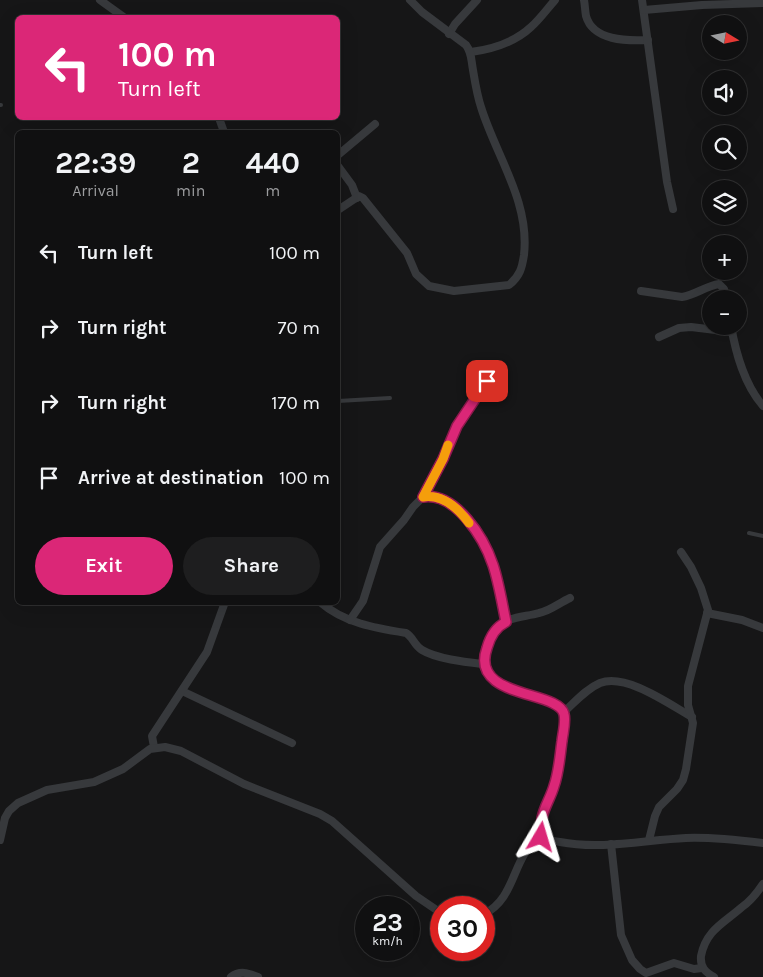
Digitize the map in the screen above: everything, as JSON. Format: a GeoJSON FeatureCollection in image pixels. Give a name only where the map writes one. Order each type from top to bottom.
{"type":"FeatureCollection","features":[{"type":"Feature","properties":{"kind":"street"},"geometry":{"type":"LineString","coordinates":[[340,209],[359,196],[363,198],[407,253],[416,274],[429,286],[454,291],[510,284],[517,279],[522,269],[525,244],[523,217],[516,193],[481,106],[472,67],[471,52],[466,45],[449,34],[410,0]]}},
{"type":"Feature","properties":{"kind":"street"},"geometry":{"type":"LineString","coordinates":[[449,34],[455,24],[477,0]]}},
{"type":"Feature","properties":{"kind":"street"},"geometry":{"type":"LineString","coordinates":[[471,52],[489,50],[519,36],[532,26],[555,0]]}},
{"type":"Feature","properties":{"kind":"street"},"geometry":{"type":"LineString","coordinates":[[584,0],[586,16],[592,26],[602,34],[630,40],[648,40]]}},
{"type":"Feature","properties":{"kind":"street"},"geometry":{"type":"LineString","coordinates":[[642,0],[667,182],[673,209]]}},
{"type":"Feature","properties":{"kind":"street"},"geometry":{"type":"LineString","coordinates":[[104,1],[121,15]]}},
{"type":"Feature","properties":{"kind":"street"},"geometry":{"type":"LineString","coordinates":[[644,10],[729,3],[763,3]]}},
{"type":"Feature","properties":{"kind":"street"},"geometry":{"type":"LineString","coordinates":[[340,153],[375,124]]}},
{"type":"Feature","properties":{"kind":"street"},"geometry":{"type":"LineString","coordinates":[[340,169],[352,185],[357,198]]}},
{"type":"Feature","properties":{"kind":"street"},"geometry":{"type":"LineString","coordinates":[[641,290],[682,297],[689,296],[712,285],[719,284],[724,290]]}},
{"type":"Feature","properties":{"kind":"street"},"geometry":{"type":"LineString","coordinates":[[659,337],[679,328],[702,328]]}},
{"type":"Feature","properties":{"kind":"street"},"geometry":{"type":"LineString","coordinates":[[733,335],[743,371],[752,390],[763,406]]}},
{"type":"Feature","properties":{"kind":"street"},"geometry":{"type":"LineString","coordinates":[[350,620],[363,601],[380,547],[413,507],[423,497],[431,496],[453,505],[478,535],[493,564],[506,622]]}},
{"type":"Feature","properties":{"kind":"street"},"geometry":{"type":"LineString","coordinates":[[649,840],[659,807],[683,780],[692,731],[692,717],[687,699],[688,686],[707,613],[707,603],[701,588],[681,552]]}},
{"type":"Feature","properties":{"kind":"street"},"geometry":{"type":"LineString","coordinates":[[541,837],[542,818],[555,785],[564,712],[560,706],[498,682],[489,675],[483,664],[484,656],[495,630],[516,617],[548,610],[570,598]]}},
{"type":"Feature","properties":{"kind":"street"},"geometry":{"type":"LineString","coordinates":[[154,747],[152,736],[207,652],[224,605]]}},
{"type":"Feature","properties":{"kind":"street"},"geometry":{"type":"LineString","coordinates":[[324,605],[338,616],[367,626],[406,633],[410,635],[417,647],[436,656],[483,664]]}},
{"type":"Feature","properties":{"kind":"street"},"geometry":{"type":"LineString","coordinates":[[707,613],[742,620],[763,628]]}},
{"type":"Feature","properties":{"kind":"street"},"geometry":{"type":"LineString","coordinates":[[564,712],[586,692],[610,680],[645,691],[692,717]]}},
{"type":"Feature","properties":{"kind":"street"},"geometry":{"type":"LineString","coordinates":[[182,691],[292,743]]}},
{"type":"Feature","properties":{"kind":"street"},"geometry":{"type":"LineString","coordinates":[[0,840],[8,811],[18,803],[47,790],[94,782],[123,769],[154,747],[165,747],[181,751],[244,784],[326,818],[342,829],[416,896],[430,906]]}},
{"type":"Feature","properties":{"kind":"street"},"geometry":{"type":"LineString","coordinates":[[495,907],[510,887],[528,846],[541,837],[568,843],[611,844],[649,840],[713,838],[763,843]]}},
{"type":"Feature","properties":{"kind":"street"},"geometry":{"type":"LineString","coordinates":[[611,844],[621,935],[632,960],[646,973],[674,963],[694,969],[702,968]]}},
{"type":"Feature","properties":{"kind":"street"},"geometry":{"type":"LineString","coordinates":[[714,977],[702,968],[700,962],[706,938],[749,901],[763,884]]}},
{"type":"Feature","properties":{"kind":"street"},"geometry":{"type":"LineString","coordinates":[[231,977],[235,973],[243,972],[258,977]]}},
{"type":"Feature","properties":{"kind":"lane"},"geometry":{"type":"LineString","coordinates":[[423,497],[443,459],[457,426],[487,381]]}},
{"type":"Feature","properties":{"kind":"lane"},"geometry":{"type":"LineString","coordinates":[[340,401],[390,398]]}},
{"type":"Feature","properties":{"kind":"lane"},"geometry":{"type":"LineString","coordinates":[[749,533],[763,536]]}},
{"type":"Feature","properties":{"kind":"slow traffic"},"geometry":{"type":"LineString","coordinates":[[448,445],[443,459],[423,497],[431,496],[445,500],[453,505],[469,523]]}},
{"type":"Feature","properties":{"kind":"route"},"geometry":{"type":"LineString","coordinates":[[487,381],[457,426],[443,459],[423,497],[431,496],[445,500],[453,505],[478,535],[493,564],[506,622],[495,630],[488,644],[483,664],[485,669],[498,682],[560,706],[564,712],[555,785],[542,818],[541,837]]}}]}
